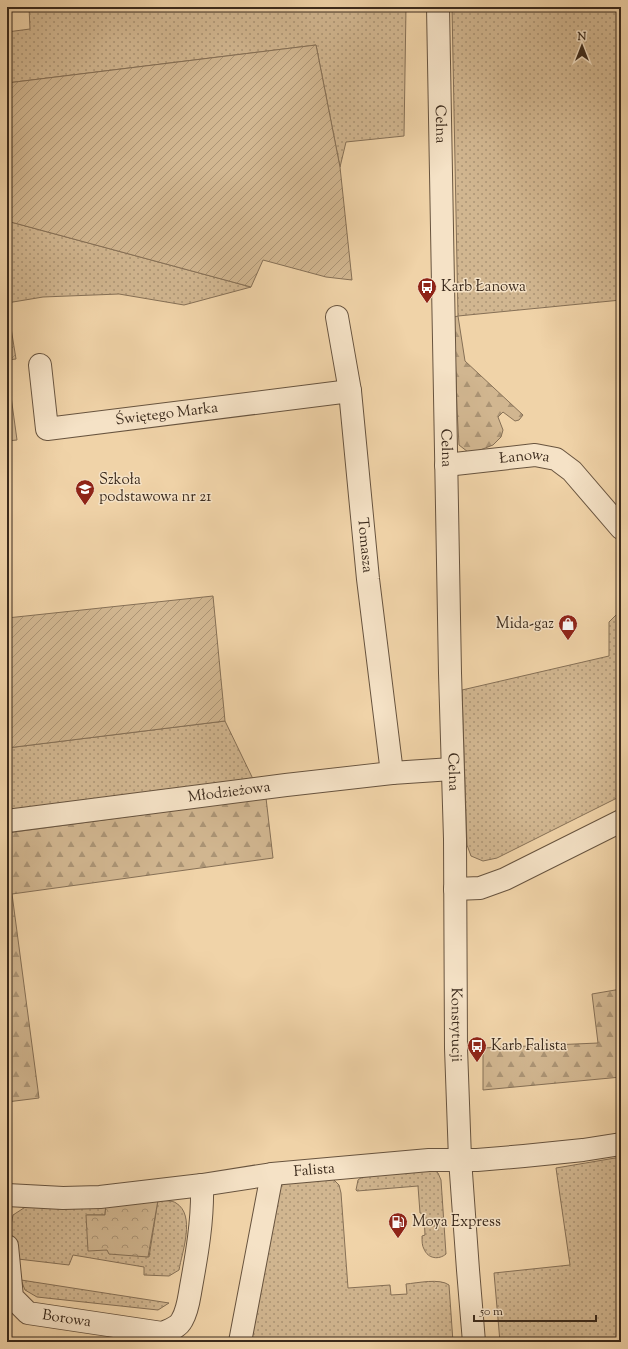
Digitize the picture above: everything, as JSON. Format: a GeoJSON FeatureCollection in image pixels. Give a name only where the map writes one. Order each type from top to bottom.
{"type":"FeatureCollection","features":[{"type":"Feature","properties":{"kind":"street","name":"Celna"},"geometry":{"type":"LineString","coordinates":[[438,7],[455,888]]}},
{"type":"Feature","properties":{"kind":"street","name":"Tomasza"},"geometry":{"type":"LineString","coordinates":[[337,317],[350,391],[368,579],[392,773]]}},
{"type":"Feature","properties":{"kind":"street","name":"Świętego Marka"},"geometry":{"type":"LineString","coordinates":[[40,365],[47,429],[350,391]]}},
{"type":"Feature","properties":{"kind":"street","name":"Łanowa"},"geometry":{"type":"LineString","coordinates":[[446,465],[478,463],[509,457],[535,455],[556,459],[572,471],[621,528]]}},
{"type":"Feature","properties":{"kind":"street","name":"Młodzieżowa"},"geometry":{"type":"LineString","coordinates":[[7,821],[286,784],[392,773],[452,769]]}},
{"type":"Feature","properties":{"kind":"street"},"geometry":{"type":"LineString","coordinates":[[455,888],[480,888],[505,879],[621,821]]}},
{"type":"Feature","properties":{"kind":"street","name":"Konstytucji"},"geometry":{"type":"LineString","coordinates":[[455,888],[456,1048],[460,1159],[474,1342]]}},
{"type":"Feature","properties":{"kind":"street","name":"Falista"},"geometry":{"type":"LineString","coordinates":[[7,1195],[63,1198],[100,1197],[202,1185],[272,1174],[429,1160],[477,1160],[524,1156],[583,1150],[621,1144]]}},
{"type":"Feature","properties":{"kind":"street"},"geometry":{"type":"LineString","coordinates":[[240,1342],[272,1174]]}},
{"type":"Feature","properties":{"kind":"street","name":"Borowa"},"geometry":{"type":"LineString","coordinates":[[7,1246],[12,1297],[28,1313],[162,1332],[175,1328],[182,1321],[193,1278],[202,1208],[202,1185]]}},
{"type":"Feature","properties":{"kind":"green space"},"geometry":{"type":"Polygon","coordinates":[[[29,7],[406,7],[404,136],[346,142],[340,167],[316,45],[7,83],[7,32],[30,29],[29,7]]]}},
{"type":"Feature","properties":{"kind":"green space"},"geometry":{"type":"Polygon","coordinates":[[[452,7],[621,7],[621,300],[458,316],[452,7]]]}},
{"type":"Feature","properties":{"kind":"green space"},"geometry":{"type":"Polygon","coordinates":[[[316,45],[340,167],[352,280],[326,277],[263,260],[251,287],[7,221],[7,83],[316,45]]]}},
{"type":"Feature","properties":{"kind":"green space"},"geometry":{"type":"Polygon","coordinates":[[[7,221],[251,287],[184,305],[119,294],[43,297],[7,303],[7,221]]]}},
{"type":"Feature","properties":{"kind":"green space"},"geometry":{"type":"Polygon","coordinates":[[[7,303],[16,359],[7,360],[7,303]]]}},
{"type":"Feature","properties":{"kind":"green space"},"geometry":{"type":"Polygon","coordinates":[[[458,316],[465,361],[523,415],[519,420],[515,421],[503,412],[498,417],[503,430],[501,437],[493,445],[475,452],[468,452],[459,445],[454,317],[458,316]]]}},
{"type":"Feature","properties":{"kind":"green space"},"geometry":{"type":"Polygon","coordinates":[[[7,389],[10,389],[17,440],[7,441],[7,389]]]}},
{"type":"Feature","properties":{"kind":"green space"},"geometry":{"type":"Polygon","coordinates":[[[213,596],[225,721],[7,748],[7,618],[213,596]]]}},
{"type":"Feature","properties":{"kind":"green space"},"geometry":{"type":"Polygon","coordinates":[[[621,610],[621,796],[497,858],[483,861],[471,856],[467,845],[462,690],[609,656],[609,622],[621,610]]]}},
{"type":"Feature","properties":{"kind":"green space"},"geometry":{"type":"Polygon","coordinates":[[[225,721],[253,779],[7,810],[7,748],[225,721]]]}},
{"type":"Feature","properties":{"kind":"green space"},"geometry":{"type":"Polygon","coordinates":[[[266,798],[273,858],[12,894],[39,1098],[7,1102],[7,833],[266,798]]]}},
{"type":"Feature","properties":{"kind":"green space"},"geometry":{"type":"Polygon","coordinates":[[[621,989],[621,1077],[483,1090],[483,1048],[598,1043],[592,994],[621,989]]]}},
{"type":"Feature","properties":{"kind":"green space"},"geometry":{"type":"Polygon","coordinates":[[[621,1157],[621,1342],[500,1342],[494,1273],[570,1265],[556,1168],[621,1157]]]}},
{"type":"Feature","properties":{"kind":"green space"},"geometry":{"type":"Polygon","coordinates":[[[434,1170],[438,1173],[441,1180],[446,1254],[437,1258],[428,1255],[423,1246],[422,1236],[425,1235],[424,1214],[420,1213],[418,1186],[356,1190],[358,1180],[362,1177],[434,1170]]]}},
{"type":"Feature","properties":{"kind":"green space"},"geometry":{"type":"Polygon","coordinates":[[[332,1178],[339,1185],[341,1193],[348,1288],[390,1285],[391,1295],[407,1294],[406,1284],[440,1282],[449,1285],[453,1342],[290,1342],[285,1340],[283,1342],[251,1342],[279,1181],[332,1178]]]}},
{"type":"Feature","properties":{"kind":"green space"},"geometry":{"type":"Polygon","coordinates":[[[158,1200],[176,1203],[182,1209],[187,1225],[185,1244],[179,1270],[169,1276],[144,1275],[144,1267],[73,1255],[69,1265],[18,1259],[10,1230],[13,1215],[30,1204],[106,1203],[105,1215],[87,1215],[108,1250],[149,1257],[158,1200]]]}},
{"type":"Feature","properties":{"kind":"green space"},"geometry":{"type":"Polygon","coordinates":[[[158,1200],[148,1257],[109,1254],[107,1250],[88,1251],[86,1215],[105,1215],[106,1203],[158,1200]]]}},
{"type":"Feature","properties":{"kind":"green space"},"geometry":{"type":"Polygon","coordinates":[[[21,1280],[169,1303],[158,1310],[37,1297],[25,1290],[21,1280]]]}},
{"type":"Feature","properties":{"kind":"place","name":"Karb Łanowa"},"geometry":{"type":"Point","coordinates":[427,304]}},
{"type":"Feature","properties":{"kind":"place","name":"Szkoła podstawowa nr 21"},"geometry":{"type":"Point","coordinates":[85,506]}},
{"type":"Feature","properties":{"kind":"place","name":"Mida-gaz"},"geometry":{"type":"Point","coordinates":[568,641]}},
{"type":"Feature","properties":{"kind":"place","name":"Karb Falista"},"geometry":{"type":"Point","coordinates":[477,1063]}},
{"type":"Feature","properties":{"kind":"place","name":"Moya Express"},"geometry":{"type":"Point","coordinates":[398,1239]}}]}
